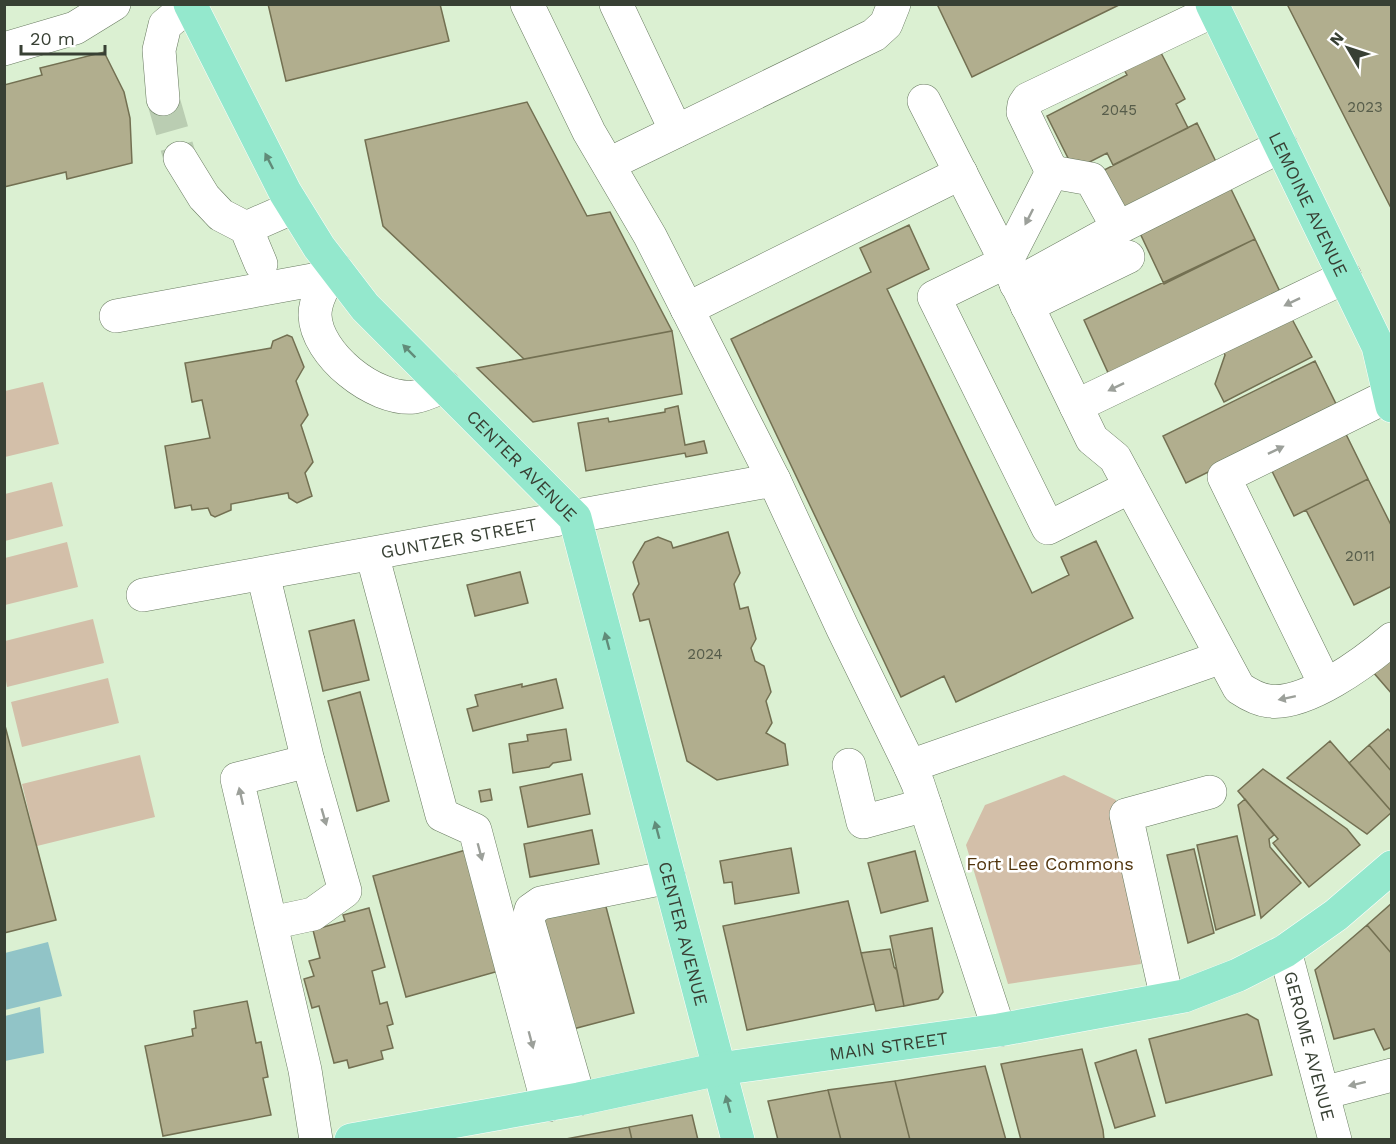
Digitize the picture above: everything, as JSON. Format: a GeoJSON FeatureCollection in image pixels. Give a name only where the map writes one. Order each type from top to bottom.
{"type":"FeatureCollection","features":[{"type":"Feature","properties":{"kind":"main road","name":"CENTER AVENUE"},"geometry":{"type":"LineString","coordinates":[[190,4],[294,207],[332,273],[575,518],[738,1140]]}},
{"type":"Feature","properties":{"kind":"main road","name":"LEMOINE AVENUE"},"geometry":{"type":"LineString","coordinates":[[1213,7],[1345,277],[1385,353],[1390,401]]}},
{"type":"Feature","properties":{"kind":"main road","name":"MAIN STREET"},"geometry":{"type":"LineString","coordinates":[[351,1140],[564,1102],[719,1070],[999,1030],[1184,996],[1238,975],[1285,951],[1336,915],[1392,867]]}},
{"type":"Feature","properties":{"kind":"street"},"geometry":{"type":"LineString","coordinates":[[4,48],[75,28],[114,4]]}},
{"type":"Feature","properties":{"kind":"street"},"geometry":{"type":"LineString","coordinates":[[162,99],[159,50],[165,25],[190,4]]}},
{"type":"Feature","properties":{"kind":"street"},"geometry":{"type":"LineString","coordinates":[[527,4],[589,132],[650,236],[774,480],[910,766],[999,1030]]}},
{"type":"Feature","properties":{"kind":"street"},"geometry":{"type":"LineString","coordinates":[[615,4],[676,131]]}},
{"type":"Feature","properties":{"kind":"street"},"geometry":{"type":"LineString","coordinates":[[609,164],[874,35],[886,24],[894,4]]}},
{"type":"Feature","properties":{"kind":"street"},"geometry":{"type":"LineString","coordinates":[[1016,284],[1052,172],[1023,112],[1028,99],[1213,7]]}},
{"type":"Feature","properties":{"kind":"street"},"geometry":{"type":"LineString","coordinates":[[924,101],[1092,439],[1115,458],[1239,688],[1251,696],[1270,702],[1292,698],[1325,684],[1365,662],[1392,639]]}},
{"type":"Feature","properties":{"kind":"street"},"geometry":{"type":"LineString","coordinates":[[1131,487],[1048,528],[934,297],[1016,284],[1123,242],[1281,146]]}},
{"type":"Feature","properties":{"kind":"street"},"geometry":{"type":"LineString","coordinates":[[180,158],[204,197],[221,215],[246,228],[261,264]]}},
{"type":"Feature","properties":{"kind":"street"},"geometry":{"type":"LineString","coordinates":[[1052,172],[1091,179],[1123,242]]}},
{"type":"Feature","properties":{"kind":"street"},"geometry":{"type":"LineString","coordinates":[[687,309],[961,173]]}},
{"type":"Feature","properties":{"kind":"street"},"geometry":{"type":"LineString","coordinates":[[246,228],[294,207]]}},
{"type":"Feature","properties":{"kind":"street"},"geometry":{"type":"LineString","coordinates":[[116,316],[332,273]]}},
{"type":"Feature","properties":{"kind":"street"},"geometry":{"type":"LineString","coordinates":[[332,273],[319,297],[315,312],[317,332],[333,355],[364,382],[396,395],[414,397],[444,386]]}},
{"type":"Feature","properties":{"kind":"street"},"geometry":{"type":"LineString","coordinates":[[1076,406],[1345,277]]}},
{"type":"Feature","properties":{"kind":"street"},"geometry":{"type":"LineString","coordinates":[[1325,684],[1224,477],[1390,401]]}},
{"type":"Feature","properties":{"kind":"street","name":"GUNTZER STREET"},"geometry":{"type":"LineString","coordinates":[[143,596],[774,480]]}},
{"type":"Feature","properties":{"kind":"street"},"geometry":{"type":"LineString","coordinates":[[372,554],[442,815],[474,830],[564,1102]]}},
{"type":"Feature","properties":{"kind":"street"},"geometry":{"type":"LineString","coordinates":[[263,574],[308,761],[345,891],[313,914],[270,923]]}},
{"type":"Feature","properties":{"kind":"street"},"geometry":{"type":"LineString","coordinates":[[910,766],[1221,657]]}},
{"type":"Feature","properties":{"kind":"street"},"geometry":{"type":"LineString","coordinates":[[308,761],[237,778],[305,1070],[316,1140]]}},
{"type":"Feature","properties":{"kind":"street"},"geometry":{"type":"LineString","coordinates":[[849,765],[863,822],[925,806]]}},
{"type":"Feature","properties":{"kind":"street"},"geometry":{"type":"LineString","coordinates":[[1167,999],[1126,814],[1210,792]]}},
{"type":"Feature","properties":{"kind":"street"},"geometry":{"type":"LineString","coordinates":[[564,1102],[528,921],[531,910],[541,903],[669,877]]}},
{"type":"Feature","properties":{"kind":"street","name":"GEROME AVENUE"},"geometry":{"type":"LineString","coordinates":[[1285,951],[1335,1140]]}},
{"type":"Feature","properties":{"kind":"street"},"geometry":{"type":"LineString","coordinates":[[1323,1093],[1392,1075]]}},
{"type":"Feature","properties":{"kind":"green space"},"geometry":{"type":"Polygon","coordinates":[[[43,382],[59,444],[5,457],[5,391],[43,382]]]}},
{"type":"Feature","properties":{"kind":"green space"},"geometry":{"type":"Polygon","coordinates":[[[52,482],[63,526],[5,541],[5,494],[52,482]]]}},
{"type":"Feature","properties":{"kind":"green space"},"geometry":{"type":"Polygon","coordinates":[[[67,542],[78,587],[5,605],[5,558],[67,542]]]}},
{"type":"Feature","properties":{"kind":"green space"},"geometry":{"type":"Polygon","coordinates":[[[93,619],[104,663],[7,687],[5,641],[93,619]]]}},
{"type":"Feature","properties":{"kind":"green space"},"geometry":{"type":"Polygon","coordinates":[[[108,678],[119,723],[22,747],[11,702],[108,678]]]}},
{"type":"Feature","properties":{"kind":"green space"},"geometry":{"type":"Polygon","coordinates":[[[140,755],[155,817],[37,846],[22,784],[140,755]]]}},
{"type":"Feature","properties":{"kind":"green space","name":"Fort Lee Commons"},"geometry":{"type":"Polygon","coordinates":[[[1064,775],[1116,800],[1141,964],[1008,984],[966,845],[985,805],[1064,775]]]}},
{"type":"Feature","properties":{"kind":"water"},"geometry":{"type":"Polygon","coordinates":[[[48,942],[62,996],[5,1010],[5,953],[48,942]]]}},
{"type":"Feature","properties":{"kind":"water"},"geometry":{"type":"Polygon","coordinates":[[[40,1007],[44,1053],[5,1061],[5,1016],[40,1007]]]}},
{"type":"Feature","properties":{"kind":"building"},"geometry":{"type":"Polygon","coordinates":[[[268,4],[440,4],[449,41],[286,81],[268,4]]]}},
{"type":"Feature","properties":{"kind":"building"},"geometry":{"type":"Polygon","coordinates":[[[937,4],[1121,4],[972,77],[937,4]]]}},
{"type":"Feature","properties":{"kind":"building"},"geometry":{"type":"Polygon","coordinates":[[[1287,4],[1392,4],[1392,210],[1287,4]]]}},
{"type":"Feature","properties":{"kind":"building"},"geometry":{"type":"Polygon","coordinates":[[[1159,49],[1185,99],[1176,104],[1188,128],[1113,165],[1107,153],[1074,170],[1047,116],[1127,75],[1123,68],[1159,49]]]}},
{"type":"Feature","properties":{"kind":"building"},"geometry":{"type":"Polygon","coordinates":[[[104,52],[124,92],[130,118],[132,163],[67,179],[66,172],[4,187],[4,85],[42,75],[40,68],[104,52]]]}},
{"type":"Feature","properties":{"kind":"building"},"geometry":{"type":"Polygon","coordinates":[[[527,102],[587,216],[610,212],[672,331],[524,359],[383,226],[365,140],[527,102]]]}},
{"type":"Feature","properties":{"kind":"building"},"geometry":{"type":"Polygon","coordinates":[[[1197,123],[1220,170],[1128,217],[1104,170],[1197,123]]]}},
{"type":"Feature","properties":{"kind":"building"},"geometry":{"type":"Polygon","coordinates":[[[1230,187],[1255,239],[1164,284],[1139,231],[1230,187]]]}},
{"type":"Feature","properties":{"kind":"building"},"geometry":{"type":"Polygon","coordinates":[[[909,225],[929,269],[887,289],[1032,593],[1069,575],[1061,557],[1096,541],[1133,618],[956,702],[944,676],[901,697],[731,339],[871,272],[860,248],[909,225]]]}},
{"type":"Feature","properties":{"kind":"building"},"geometry":{"type":"Polygon","coordinates":[[[1255,239],[1282,296],[1110,377],[1084,320],[1255,239]]]}},
{"type":"Feature","properties":{"kind":"building"},"geometry":{"type":"Polygon","coordinates":[[[1292,319],[1312,357],[1224,402],[1215,384],[1225,355],[1219,343],[1292,319]]]}},
{"type":"Feature","properties":{"kind":"building"},"geometry":{"type":"Polygon","coordinates":[[[672,331],[682,394],[533,422],[477,368],[672,331]]]}},
{"type":"Feature","properties":{"kind":"building"},"geometry":{"type":"Polygon","coordinates":[[[287,335],[292,337],[304,367],[296,381],[308,415],[301,425],[313,462],[305,473],[312,496],[297,503],[289,498],[288,493],[231,504],[231,510],[215,517],[211,515],[208,508],[192,510],[191,505],[175,508],[165,446],[210,438],[202,400],[192,402],[185,363],[271,348],[273,341],[287,335]]]}},
{"type":"Feature","properties":{"kind":"building"},"geometry":{"type":"Polygon","coordinates":[[[1315,361],[1338,408],[1186,483],[1163,436],[1315,361]]]}},
{"type":"Feature","properties":{"kind":"building"},"geometry":{"type":"Polygon","coordinates":[[[678,406],[685,445],[704,441],[707,453],[686,457],[685,453],[586,471],[578,423],[608,418],[609,422],[665,412],[665,409],[678,406]]]}},
{"type":"Feature","properties":{"kind":"building"},"geometry":{"type":"Polygon","coordinates":[[[1341,424],[1368,479],[1294,516],[1267,461],[1341,424]]]}},
{"type":"Feature","properties":{"kind":"building"},"geometry":{"type":"Polygon","coordinates":[[[1368,479],[1392,527],[1392,586],[1354,605],[1306,510],[1368,479]]]}},
{"type":"Feature","properties":{"kind":"building"},"geometry":{"type":"Polygon","coordinates":[[[728,532],[740,573],[734,584],[740,609],[748,607],[756,639],[751,648],[755,661],[764,666],[771,692],[766,701],[772,723],[766,733],[785,744],[788,765],[717,780],[687,761],[649,619],[640,621],[633,594],[639,584],[633,562],[645,542],[658,537],[671,542],[673,548],[728,532]]]}},
{"type":"Feature","properties":{"kind":"building"},"geometry":{"type":"Polygon","coordinates":[[[520,572],[528,603],[475,616],[467,585],[520,572]]]}},
{"type":"Feature","properties":{"kind":"building"},"geometry":{"type":"Polygon","coordinates":[[[354,620],[369,680],[323,691],[309,631],[354,620]]]}},
{"type":"Feature","properties":{"kind":"building"},"geometry":{"type":"Polygon","coordinates":[[[1392,657],[1392,694],[1373,672],[1392,657]]]}},
{"type":"Feature","properties":{"kind":"building"},"geometry":{"type":"Polygon","coordinates":[[[556,679],[563,708],[473,731],[467,709],[478,706],[475,695],[556,679]]]}},
{"type":"Feature","properties":{"kind":"building"},"geometry":{"type":"Polygon","coordinates":[[[360,692],[389,801],[357,811],[328,701],[360,692]]]}},
{"type":"Feature","properties":{"kind":"building"},"geometry":{"type":"Polygon","coordinates":[[[4,722],[56,920],[4,933],[4,722]]]}},
{"type":"Feature","properties":{"kind":"building"},"geometry":{"type":"Polygon","coordinates":[[[566,729],[571,760],[553,763],[549,767],[513,773],[509,744],[528,741],[527,735],[566,729]]]}},
{"type":"Feature","properties":{"kind":"building"},"geometry":{"type":"Polygon","coordinates":[[[1388,729],[1392,733],[1392,772],[1369,745],[1388,729]]]}},
{"type":"Feature","properties":{"kind":"building"},"geometry":{"type":"Polygon","coordinates":[[[1330,741],[1392,812],[1367,834],[1287,778],[1330,741]]]}},
{"type":"Feature","properties":{"kind":"building"},"geometry":{"type":"Polygon","coordinates":[[[1369,745],[1392,772],[1392,812],[1349,763],[1369,745]]]}},
{"type":"Feature","properties":{"kind":"building"},"geometry":{"type":"Polygon","coordinates":[[[1263,769],[1347,829],[1360,845],[1309,887],[1273,843],[1278,839],[1238,791],[1263,769]]]}},
{"type":"Feature","properties":{"kind":"building"},"geometry":{"type":"Polygon","coordinates":[[[582,774],[590,814],[528,827],[520,787],[582,774]]]}},
{"type":"Feature","properties":{"kind":"building"},"geometry":{"type":"Polygon","coordinates":[[[490,789],[492,800],[481,802],[479,791],[490,789]]]}},
{"type":"Feature","properties":{"kind":"building"},"geometry":{"type":"Polygon","coordinates":[[[1245,799],[1274,835],[1269,839],[1270,847],[1301,883],[1261,918],[1238,805],[1245,799]]]}},
{"type":"Feature","properties":{"kind":"building"},"geometry":{"type":"Polygon","coordinates":[[[592,830],[599,864],[530,877],[524,844],[592,830]]]}},
{"type":"Feature","properties":{"kind":"building"},"geometry":{"type":"Polygon","coordinates":[[[1237,836],[1255,915],[1216,930],[1197,845],[1237,836]]]}},
{"type":"Feature","properties":{"kind":"building"},"geometry":{"type":"Polygon","coordinates":[[[473,848],[506,969],[406,997],[373,876],[473,848]]]}},
{"type":"Feature","properties":{"kind":"building"},"geometry":{"type":"Polygon","coordinates":[[[791,848],[799,893],[735,904],[732,882],[724,883],[720,861],[791,848]]]}},
{"type":"Feature","properties":{"kind":"building"},"geometry":{"type":"Polygon","coordinates":[[[1194,849],[1214,933],[1188,943],[1167,855],[1194,849]]]}},
{"type":"Feature","properties":{"kind":"building"},"geometry":{"type":"Polygon","coordinates":[[[915,851],[928,901],[881,913],[868,863],[915,851]]]}},
{"type":"Feature","properties":{"kind":"building"},"geometry":{"type":"Polygon","coordinates":[[[848,901],[874,1004],[747,1030],[723,926],[848,901]]]}},
{"type":"Feature","properties":{"kind":"building"},"geometry":{"type":"Polygon","coordinates":[[[605,903],[634,1013],[573,1029],[544,919],[605,903]]]}},
{"type":"Feature","properties":{"kind":"building"},"geometry":{"type":"Polygon","coordinates":[[[1392,903],[1392,954],[1367,925],[1392,903]]]}},
{"type":"Feature","properties":{"kind":"building"},"geometry":{"type":"Polygon","coordinates":[[[369,908],[385,967],[372,971],[380,1004],[387,1002],[393,1024],[387,1026],[393,1048],[381,1051],[383,1059],[349,1068],[347,1060],[334,1063],[319,1006],[312,1008],[304,979],[314,976],[309,961],[320,958],[313,930],[345,921],[343,915],[369,908]]]}},
{"type":"Feature","properties":{"kind":"building"},"geometry":{"type":"Polygon","coordinates":[[[1367,925],[1392,954],[1392,1047],[1384,1050],[1374,1029],[1334,1039],[1315,970],[1367,925]]]}},
{"type":"Feature","properties":{"kind":"building"},"geometry":{"type":"Polygon","coordinates":[[[932,928],[943,992],[938,999],[904,1006],[890,936],[932,928]]]}},
{"type":"Feature","properties":{"kind":"building"},"geometry":{"type":"Polygon","coordinates":[[[890,949],[904,1006],[876,1011],[861,953],[890,949]]]}},
{"type":"Feature","properties":{"kind":"building"},"geometry":{"type":"Polygon","coordinates":[[[247,1001],[256,1043],[261,1042],[268,1077],[263,1078],[271,1115],[163,1136],[145,1046],[193,1036],[192,1029],[196,1028],[194,1011],[247,1001]]]}},
{"type":"Feature","properties":{"kind":"building"},"geometry":{"type":"Polygon","coordinates":[[[1247,1014],[1258,1020],[1272,1075],[1166,1103],[1149,1039],[1247,1014]]]}},
{"type":"Feature","properties":{"kind":"building"},"geometry":{"type":"Polygon","coordinates":[[[1082,1049],[1104,1140],[1021,1140],[1001,1064],[1082,1049]]]}},
{"type":"Feature","properties":{"kind":"building"},"geometry":{"type":"Polygon","coordinates":[[[1136,1050],[1155,1116],[1115,1128],[1095,1063],[1136,1050]]]}},
{"type":"Feature","properties":{"kind":"building"},"geometry":{"type":"Polygon","coordinates":[[[985,1066],[1006,1140],[910,1140],[895,1081],[985,1066]]]}},
{"type":"Feature","properties":{"kind":"building"},"geometry":{"type":"Polygon","coordinates":[[[895,1081],[910,1140],[841,1140],[828,1090],[895,1081]]]}},
{"type":"Feature","properties":{"kind":"building"},"geometry":{"type":"Polygon","coordinates":[[[828,1090],[841,1140],[778,1140],[768,1101],[828,1090]]]}},
{"type":"Feature","properties":{"kind":"building"},"geometry":{"type":"Polygon","coordinates":[[[692,1115],[698,1140],[632,1140],[629,1127],[692,1115]]]}},
{"type":"Feature","properties":{"kind":"building"},"geometry":{"type":"Polygon","coordinates":[[[629,1127],[632,1140],[566,1139],[629,1127]]]}},
{"type":"Feature","properties":{"kind":"tunnel"},"geometry":{"type":"LineString","coordinates":[[163,99],[180,158]]}}]}
